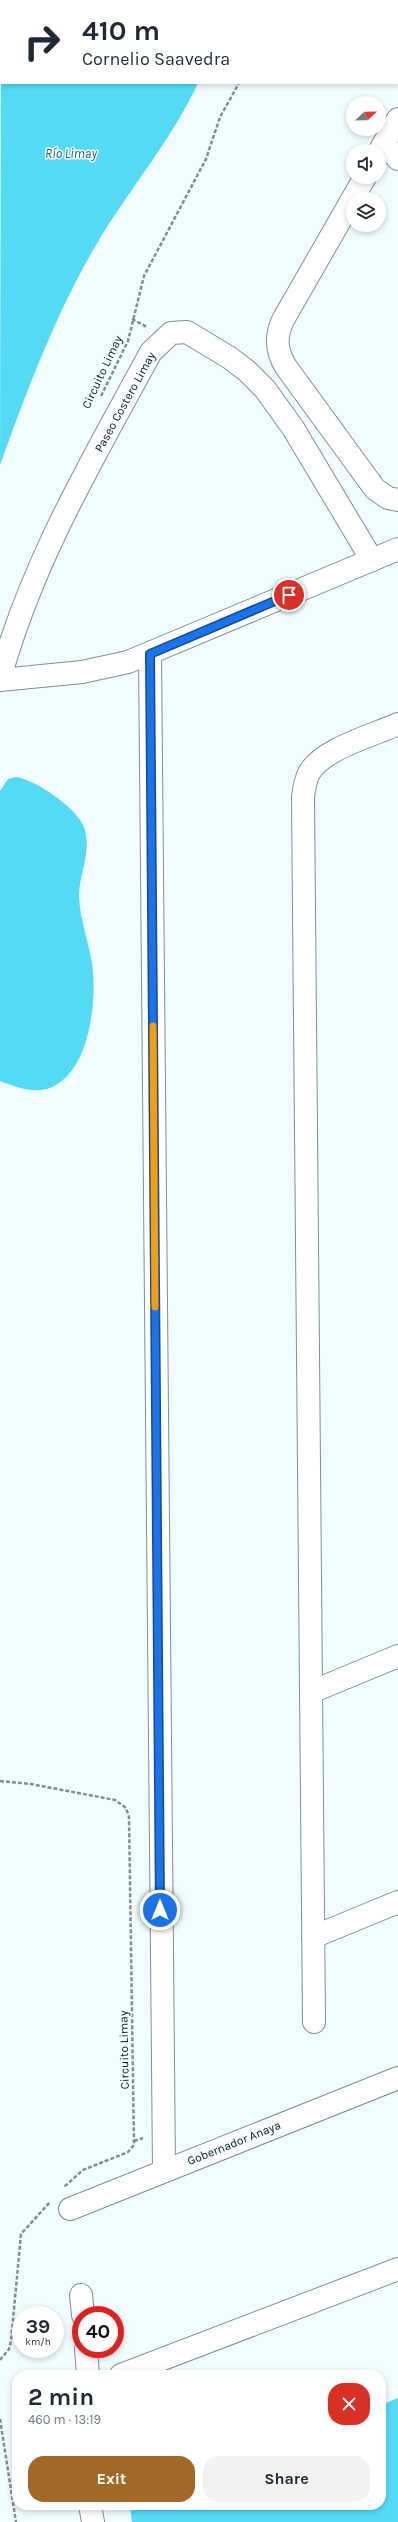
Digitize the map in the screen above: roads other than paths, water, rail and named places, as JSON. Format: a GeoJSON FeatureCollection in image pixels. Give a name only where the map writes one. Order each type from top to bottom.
{"type":"FeatureCollection","features":[{"type":"Feature","properties":{"kind":"street"},"geometry":{"type":"LineString","coordinates":[[387,152],[398,119]]}},
{"type":"Feature","properties":{"kind":"street"},"geometry":{"type":"LineString","coordinates":[[361,184],[283,320],[277,343],[280,358],[286,367],[375,489],[388,498],[398,500]]}},
{"type":"Feature","properties":{"kind":"street","name":"Paseo Costero Limay"},"geometry":{"type":"LineString","coordinates":[[0,679],[11,637],[27,596],[66,510],[151,352],[171,333],[180,331],[194,335],[230,358],[265,389],[293,428],[372,560]]}},
{"type":"Feature","properties":{"kind":"street"},"geometry":{"type":"LineString","coordinates":[[0,679],[107,668],[150,654],[398,549]]}},
{"type":"Feature","properties":{"kind":"street"},"geometry":{"type":"LineString","coordinates":[[150,654],[164,2171]]}},
{"type":"Feature","properties":{"kind":"street"},"geometry":{"type":"LineString","coordinates":[[314,2022],[303,797],[305,783],[317,763],[337,750],[398,724]]}},
{"type":"Feature","properties":{"kind":"street"},"geometry":{"type":"LineString","coordinates":[[311,1692],[398,1656]]}},
{"type":"Feature","properties":{"kind":"street"},"geometry":{"type":"LineString","coordinates":[[313,1938],[398,1902]]}},
{"type":"Feature","properties":{"kind":"street","name":"Gobernador Anaya"},"geometry":{"type":"LineString","coordinates":[[62,2199],[164,2171],[398,2078]]}},
{"type":"Feature","properties":{"kind":"street"},"geometry":{"type":"LineString","coordinates":[[134,2370],[398,2269]]}},
{"type":"Feature","properties":{"kind":"street"},"geometry":{"type":"LineString","coordinates":[[87,2358],[88,2370]]}},
{"type":"Feature","properties":{"kind":"street"},"geometry":{"type":"LineString","coordinates":[[91,2510],[93,2522]]}},
{"type":"Feature","properties":{"kind":"water","name":"Río Limay"},"geometry":{"type":"Polygon","coordinates":[[[1,84],[198,84],[188,104],[164,143],[111,220],[70,294],[44,350],[0,465],[1,84]]]}},
{"type":"Feature","properties":{"kind":"water"},"geometry":{"type":"Polygon","coordinates":[[[16,777],[34,783],[54,795],[72,810],[83,825],[87,842],[79,894],[81,914],[93,972],[94,987],[91,1021],[81,1054],[73,1069],[63,1080],[44,1090],[31,1090],[0,1081],[0,791],[8,779],[16,777]]]}},
{"type":"Feature","properties":{"kind":"water"},"geometry":{"type":"Polygon","coordinates":[[[398,2398],[398,2522],[132,2522],[130,2510],[386,2510],[386,2403],[398,2398]]]}}]}
